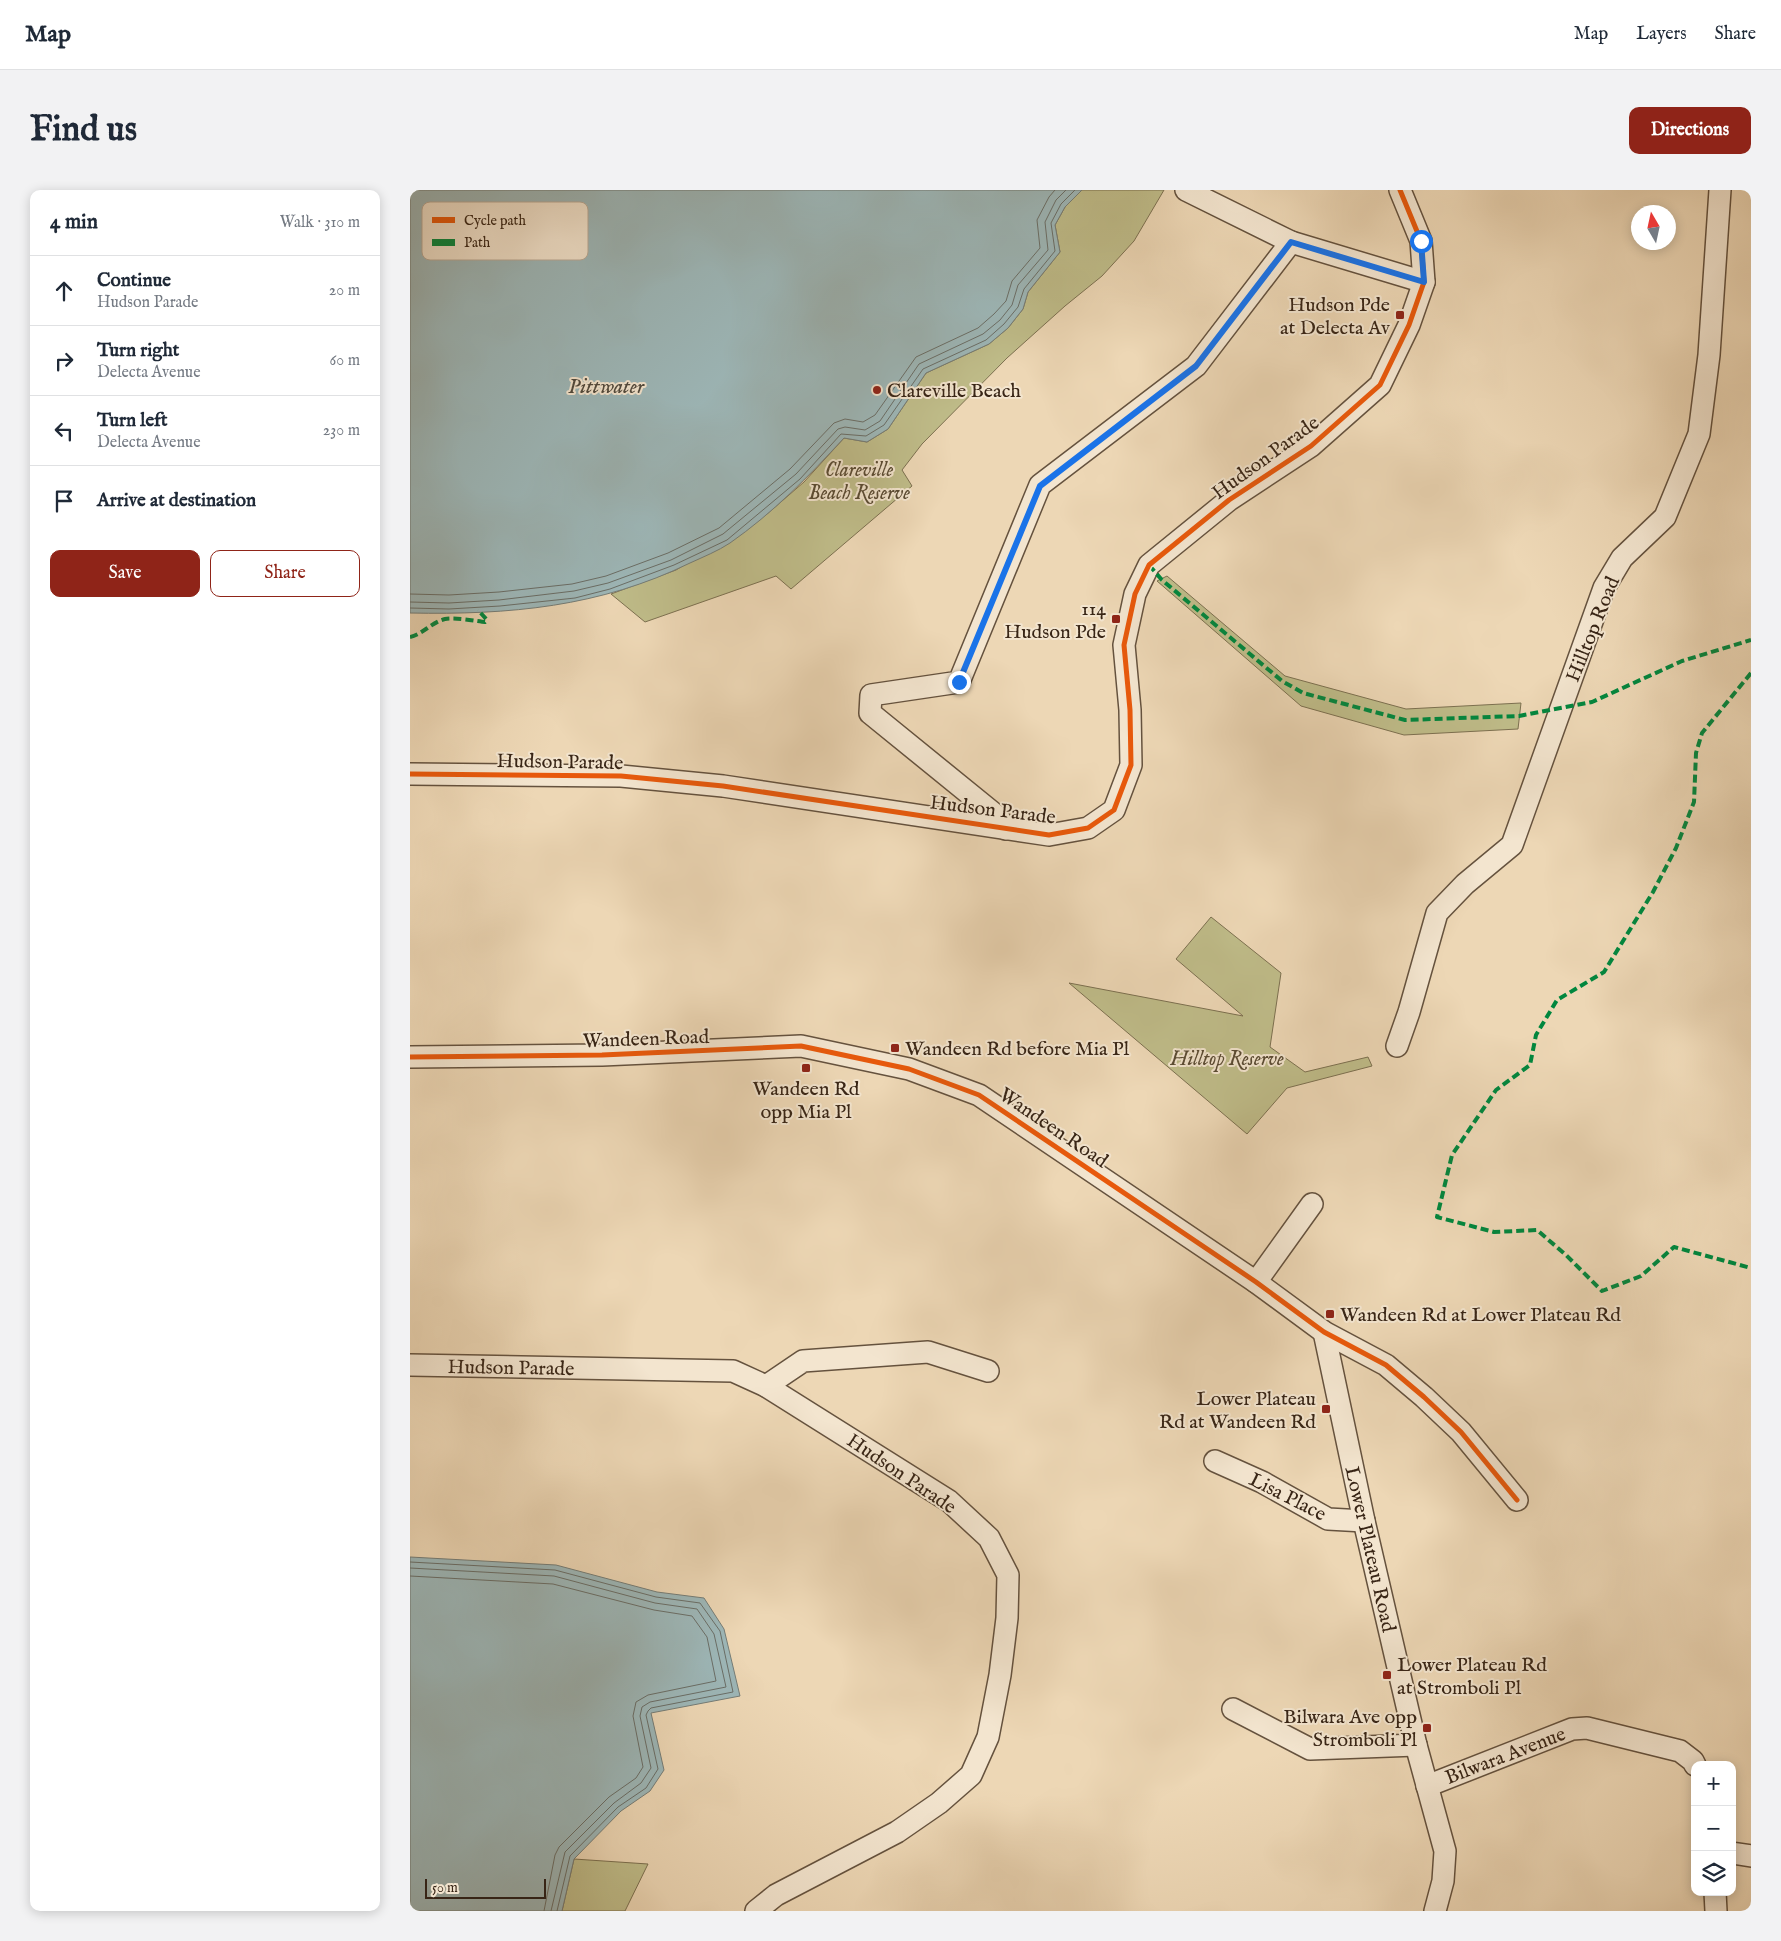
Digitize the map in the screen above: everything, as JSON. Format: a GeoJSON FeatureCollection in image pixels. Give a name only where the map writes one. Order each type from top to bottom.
{"type":"FeatureCollection","features":[{"type":"Feature","properties":{"kind":"street"},"geometry":{"type":"LineString","coordinates":[[1186,190],[1291,242],[1424,282]]}},
{"type":"Feature","properties":{"kind":"street","name":"Hudson Parade"},"geometry":{"type":"LineString","coordinates":[[410,774],[621,776],[723,786],[1048,835],[1088,828],[1114,810],[1131,765],[1130,710],[1124,645],[1135,594],[1150,564],[1229,500],[1311,446],[1380,385],[1410,325],[1424,282],[1421,241],[1400,190]]}},
{"type":"Feature","properties":{"kind":"street","name":"Hilltop Road"},"geometry":{"type":"LineString","coordinates":[[1397,1046],[1409,1012],[1436,913],[1464,884],[1512,845],[1604,588],[1622,558],[1664,517],[1699,434],[1709,355],[1720,190]]}},
{"type":"Feature","properties":{"kind":"street"},"geometry":{"type":"LineString","coordinates":[[1006,830],[998,817],[870,713],[871,695],[959,682],[1040,486],[1196,366],[1291,242]]}},
{"type":"Feature","properties":{"kind":"street","name":"Wandeen Road"},"geometry":{"type":"LineString","coordinates":[[410,1057],[602,1055],[801,1046],[909,1069],[979,1095],[1256,1282],[1324,1332],[1386,1365],[1461,1432],[1517,1500]]}},
{"type":"Feature","properties":{"kind":"street"},"geometry":{"type":"LineString","coordinates":[[1256,1282],[1312,1204]]}},
{"type":"Feature","properties":{"kind":"street","name":"Lower Plateau Road"},"geometry":{"type":"LineString","coordinates":[[1324,1332],[1364,1521],[1416,1745],[1445,1851],[1443,1881],[1435,1911]]}},
{"type":"Feature","properties":{"kind":"street"},"geometry":{"type":"LineString","coordinates":[[766,1386],[803,1361],[928,1352],[988,1371]]}},
{"type":"Feature","properties":{"kind":"street","name":"Hudson Parade"},"geometry":{"type":"LineString","coordinates":[[410,1365],[732,1371],[766,1386],[949,1501],[989,1538],[1008,1577],[1007,1618],[1000,1675],[988,1737],[971,1775],[939,1803],[897,1832],[776,1895],[756,1911]]}},
{"type":"Feature","properties":{"kind":"street","name":"Lisa Place"},"geometry":{"type":"LineString","coordinates":[[1215,1461],[1262,1482],[1328,1519],[1364,1521]]}},
{"type":"Feature","properties":{"kind":"street"},"geometry":{"type":"LineString","coordinates":[[1233,1709],[1310,1749],[1416,1745]]}},
{"type":"Feature","properties":{"kind":"street","name":"Bilwara Avenue"},"geometry":{"type":"LineString","coordinates":[[1427,1786],[1572,1729],[1587,1728],[1680,1751],[1693,1761]]}},
{"type":"Feature","properties":{"kind":"street"},"geometry":{"type":"LineString","coordinates":[[1736,1854],[1751,1856]]}},
{"type":"Feature","properties":{"kind":"street"},"geometry":{"type":"LineString","coordinates":[[1715,1896],[1716,1911]]}},
{"type":"Feature","properties":{"kind":"green space","name":"Clareville Beach Reserve"},"geometry":{"type":"Polygon","coordinates":[[[1082,190],[1164,190],[1134,241],[1102,276],[1007,358],[922,444],[902,470],[912,486],[791,589],[776,576],[645,622],[611,594],[676,570],[767,514],[804,482],[844,438],[867,442],[888,429],[926,373],[989,344],[1008,328],[1023,309],[1028,292],[1060,252],[1055,225],[1065,207],[1082,190]]]}},
{"type":"Feature","properties":{"kind":"green space"},"geometry":{"type":"Polygon","coordinates":[[[1167,576],[1285,676],[1406,709],[1521,703],[1518,729],[1404,735],[1301,706],[1157,581],[1167,576]]]}},
{"type":"Feature","properties":{"kind":"green space","name":"Hilltop Reserve"},"geometry":{"type":"Polygon","coordinates":[[[1211,917],[1281,973],[1270,1047],[1305,1072],[1368,1057],[1372,1066],[1287,1088],[1247,1134],[1069,983],[1243,1016],[1176,959],[1211,917]]]}},
{"type":"Feature","properties":{"kind":"green space"},"geometry":{"type":"Polygon","coordinates":[[[574,1859],[648,1864],[625,1911],[562,1911],[574,1859]]]}},
{"type":"Feature","properties":{"kind":"water","name":"Pittwater"},"geometry":{"type":"Polygon","coordinates":[[[410,190],[1082,190],[1065,207],[1055,225],[1060,252],[1028,292],[1023,309],[1008,328],[989,344],[926,373],[888,429],[867,442],[844,438],[790,494],[746,531],[721,549],[656,578],[588,599],[518,610],[410,613],[410,190]]]}},
{"type":"Feature","properties":{"kind":"water"},"geometry":{"type":"Polygon","coordinates":[[[410,1557],[556,1565],[657,1592],[704,1598],[724,1629],[740,1696],[651,1713],[664,1770],[650,1791],[621,1811],[574,1859],[562,1911],[410,1911],[410,1557]]]}},
{"type":"Feature","properties":{"kind":"marked path"},"geometry":{"type":"LineString","coordinates":[[1149,565],[1162,580],[1282,681],[1303,693],[1405,720],[1519,716],[1592,702],[1682,661],[1751,640]]}},
{"type":"Feature","properties":{"kind":"marked path"},"geometry":{"type":"LineString","coordinates":[[410,637],[445,619],[485,622],[487,620],[478,610]]}},
{"type":"Feature","properties":{"kind":"marked path"},"geometry":{"type":"LineString","coordinates":[[1751,673],[1702,733],[1696,753],[1694,802],[1676,848],[1653,892],[1604,972],[1557,1000],[1536,1035],[1530,1065],[1496,1090],[1452,1155],[1437,1217],[1494,1232],[1537,1230],[1566,1255],[1602,1291],[1641,1276],[1674,1247],[1751,1268]]}},
{"type":"Feature","properties":{"kind":"cycle path"},"geometry":{"type":"LineString","coordinates":[[410,774],[621,776],[723,786],[1049,835],[1088,828],[1114,810],[1131,765],[1130,710],[1124,645],[1135,594],[1149,565],[1229,500],[1311,446],[1380,385],[1409,325],[1424,282],[1421,241],[1400,190]]}},
{"type":"Feature","properties":{"kind":"cycle path"},"geometry":{"type":"LineString","coordinates":[[410,1057],[602,1055],[801,1046],[909,1069],[979,1095],[1256,1282],[1324,1332],[1386,1365],[1461,1432],[1517,1500]]}},
{"type":"Feature","properties":{"kind":"place","name":"Hudson Pde at Delecta Av"},"geometry":{"type":"Point","coordinates":[1400,315]}},
{"type":"Feature","properties":{"kind":"place","name":"Clareville Beach"},"geometry":{"type":"Point","coordinates":[877,390]}},
{"type":"Feature","properties":{"kind":"place","name":"114 Hudson Pde"},"geometry":{"type":"Point","coordinates":[1116,619]}},
{"type":"Feature","properties":{"kind":"place","name":"Wandeen Rd before Mia Pl"},"geometry":{"type":"Point","coordinates":[895,1048]}},
{"type":"Feature","properties":{"kind":"place","name":"Wandeen Rd opp Mia Pl"},"geometry":{"type":"Point","coordinates":[806,1068]}},
{"type":"Feature","properties":{"kind":"place","name":"Wandeen Rd at Lower Plateau Rd"},"geometry":{"type":"Point","coordinates":[1330,1314]}},
{"type":"Feature","properties":{"kind":"place","name":"Lower Plateau Rd at Wandeen Rd"},"geometry":{"type":"Point","coordinates":[1326,1409]}},
{"type":"Feature","properties":{"kind":"place","name":"Lower Plateau Rd at Stromboli Pl"},"geometry":{"type":"Point","coordinates":[1387,1675]}},
{"type":"Feature","properties":{"kind":"place","name":"Bilwara Ave opp Stromboli Pl"},"geometry":{"type":"Point","coordinates":[1427,1728]}},
{"type":"Feature","properties":{"kind":"route"},"geometry":{"type":"LineString","coordinates":[[959,682],[1040,486],[1196,366],[1291,242],[1424,282],[1421,241]]}}]}
